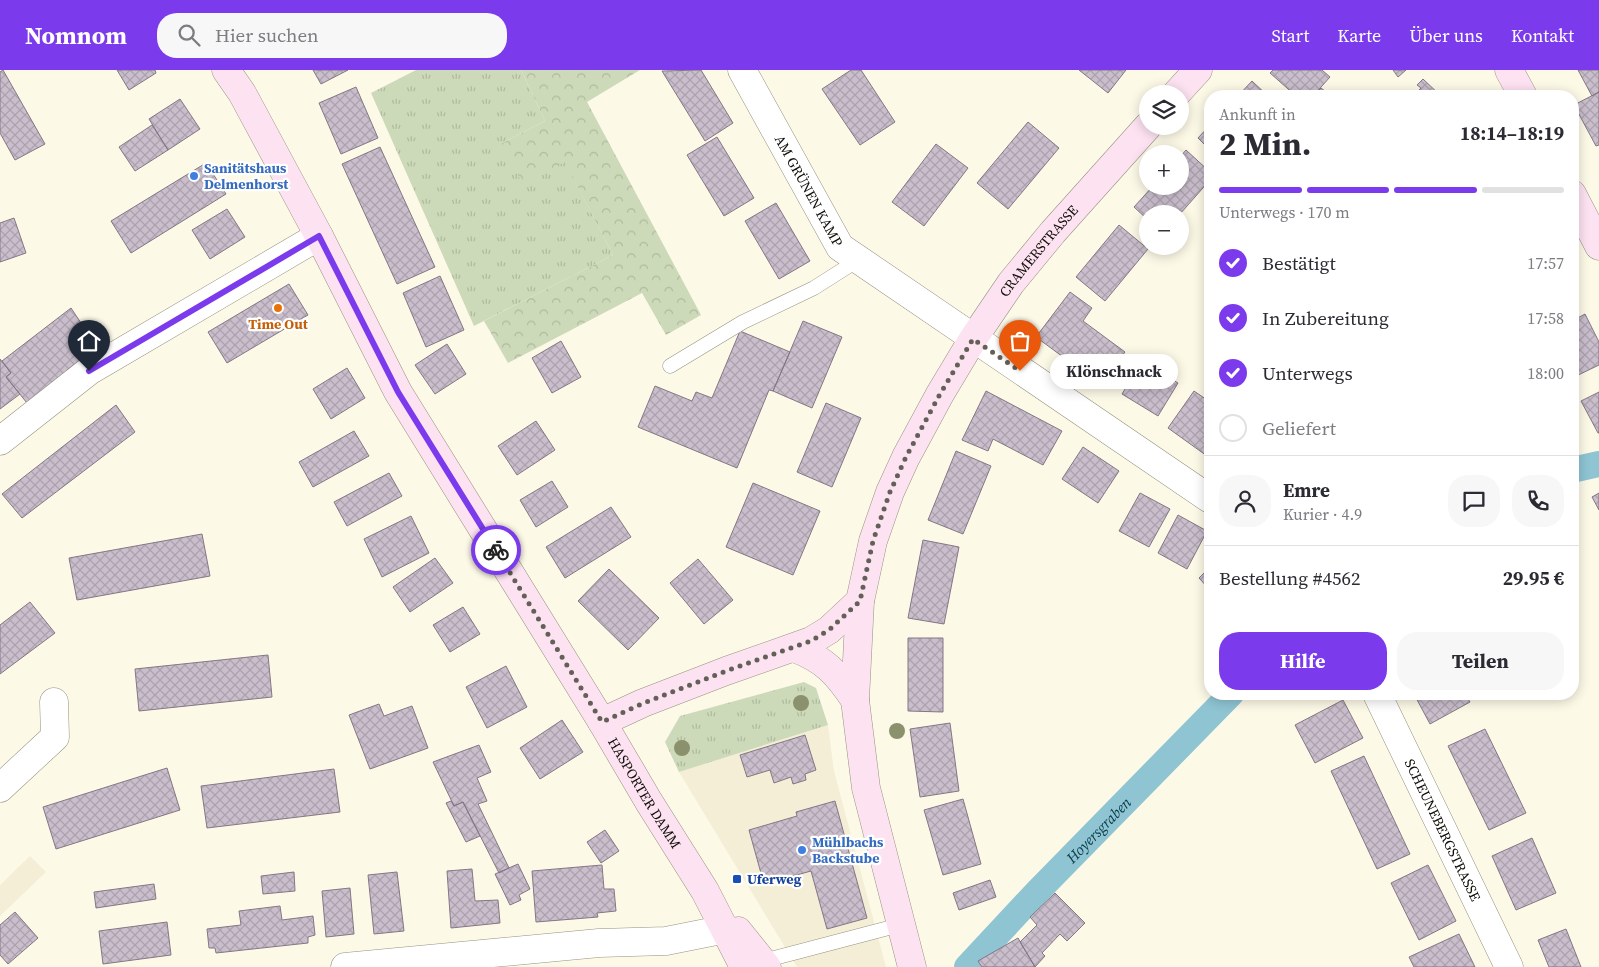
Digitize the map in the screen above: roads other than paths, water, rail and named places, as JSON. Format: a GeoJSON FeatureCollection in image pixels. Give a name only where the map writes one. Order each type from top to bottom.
{"type":"FeatureCollection","features":[{"type":"Feature","properties":{"kind":"main road","name":"HASPORTER DAMM"},"geometry":{"type":"LineString","coordinates":[[226,70],[242,93],[319,236],[398,392],[602,722],[649,802],[706,891]]}},
{"type":"Feature","properties":{"kind":"main road"},"geometry":{"type":"LineString","coordinates":[[1184,85],[1198,70]]}},
{"type":"Feature","properties":{"kind":"main road"},"geometry":{"type":"LineString","coordinates":[[1509,70],[1520,90]]}},
{"type":"Feature","properties":{"kind":"main road","name":"CRAMERSTRASSE"},"geometry":{"type":"LineString","coordinates":[[912,967],[866,788],[855,700],[860,601],[873,541],[890,492],[906,457],[940,394],[973,339],[1011,283],[1140,135]]}},
{"type":"Feature","properties":{"kind":"main road"},"geometry":{"type":"LineString","coordinates":[[1579,207],[1599,246]]}},
{"type":"Feature","properties":{"kind":"main road"},"geometry":{"type":"LineString","coordinates":[[602,722],[644,703],[726,671],[811,641],[829,630],[860,601]]}},
{"type":"Feature","properties":{"kind":"main road","name":"CRAMERSTRASSE"},"geometry":{"type":"LineString","coordinates":[[794,648],[812,655],[825,664],[844,683],[855,700]]}},
{"type":"Feature","properties":{"kind":"main road"},"geometry":{"type":"LineString","coordinates":[[706,891],[726,929],[754,965]]}},
{"type":"Feature","properties":{"kind":"main road"},"geometry":{"type":"LineString","coordinates":[[706,891],[754,965]]}},
{"type":"Feature","properties":{"kind":"street","name":"AM GRÜNEN KAMP"},"geometry":{"type":"LineString","coordinates":[[742,70],[840,247],[973,339]]}},
{"type":"Feature","properties":{"kind":"street"},"geometry":{"type":"LineString","coordinates":[[0,441],[89,371],[319,236]]}},
{"type":"Feature","properties":{"kind":"street"},"geometry":{"type":"LineString","coordinates":[[973,339],[1204,495]]}},
{"type":"Feature","properties":{"kind":"street","name":"SCHEUNEBERGSTRASSE"},"geometry":{"type":"LineString","coordinates":[[1381,700],[1509,967]]}},
{"type":"Feature","properties":{"kind":"street"},"geometry":{"type":"LineString","coordinates":[[0,788],[55,737],[54,702]]}},
{"type":"Feature","properties":{"kind":"street"},"geometry":{"type":"LineString","coordinates":[[345,967],[599,943],[666,940],[726,929]]}},
{"type":"Feature","properties":{"kind":"lane"},"geometry":{"type":"LineString","coordinates":[[670,366],[743,322],[814,288],[858,260]]}},
{"type":"Feature","properties":{"kind":"lane"},"geometry":{"type":"LineString","coordinates":[[754,965],[900,925]]}},
{"type":"Feature","properties":{"kind":"waterway","name":"Hoyersgraben"},"geometry":{"type":"LineString","coordinates":[[1579,468],[1599,464]]}},
{"type":"Feature","properties":{"kind":"waterway","name":"Hoyersgraben"},"geometry":{"type":"LineString","coordinates":[[967,967],[1037,892],[1225,700]]}},
{"type":"Feature","properties":{"kind":"place","name":"Sanitätshaus Delmenhorst"},"geometry":{"type":"Point","coordinates":[194,176]}},
{"type":"Feature","properties":{"kind":"place","name":"Time Out"},"geometry":{"type":"Point","coordinates":[278,308]}},
{"type":"Feature","properties":{"kind":"place","name":"Klönschnack"},"geometry":{"type":"Point","coordinates":[1020,371]}},
{"type":"Feature","properties":{"kind":"place","name":"Mühlbachs Backstube"},"geometry":{"type":"Point","coordinates":[802,850]}},
{"type":"Feature","properties":{"kind":"place","name":"Uferweg"},"geometry":{"type":"Point","coordinates":[737,879]}}]}
